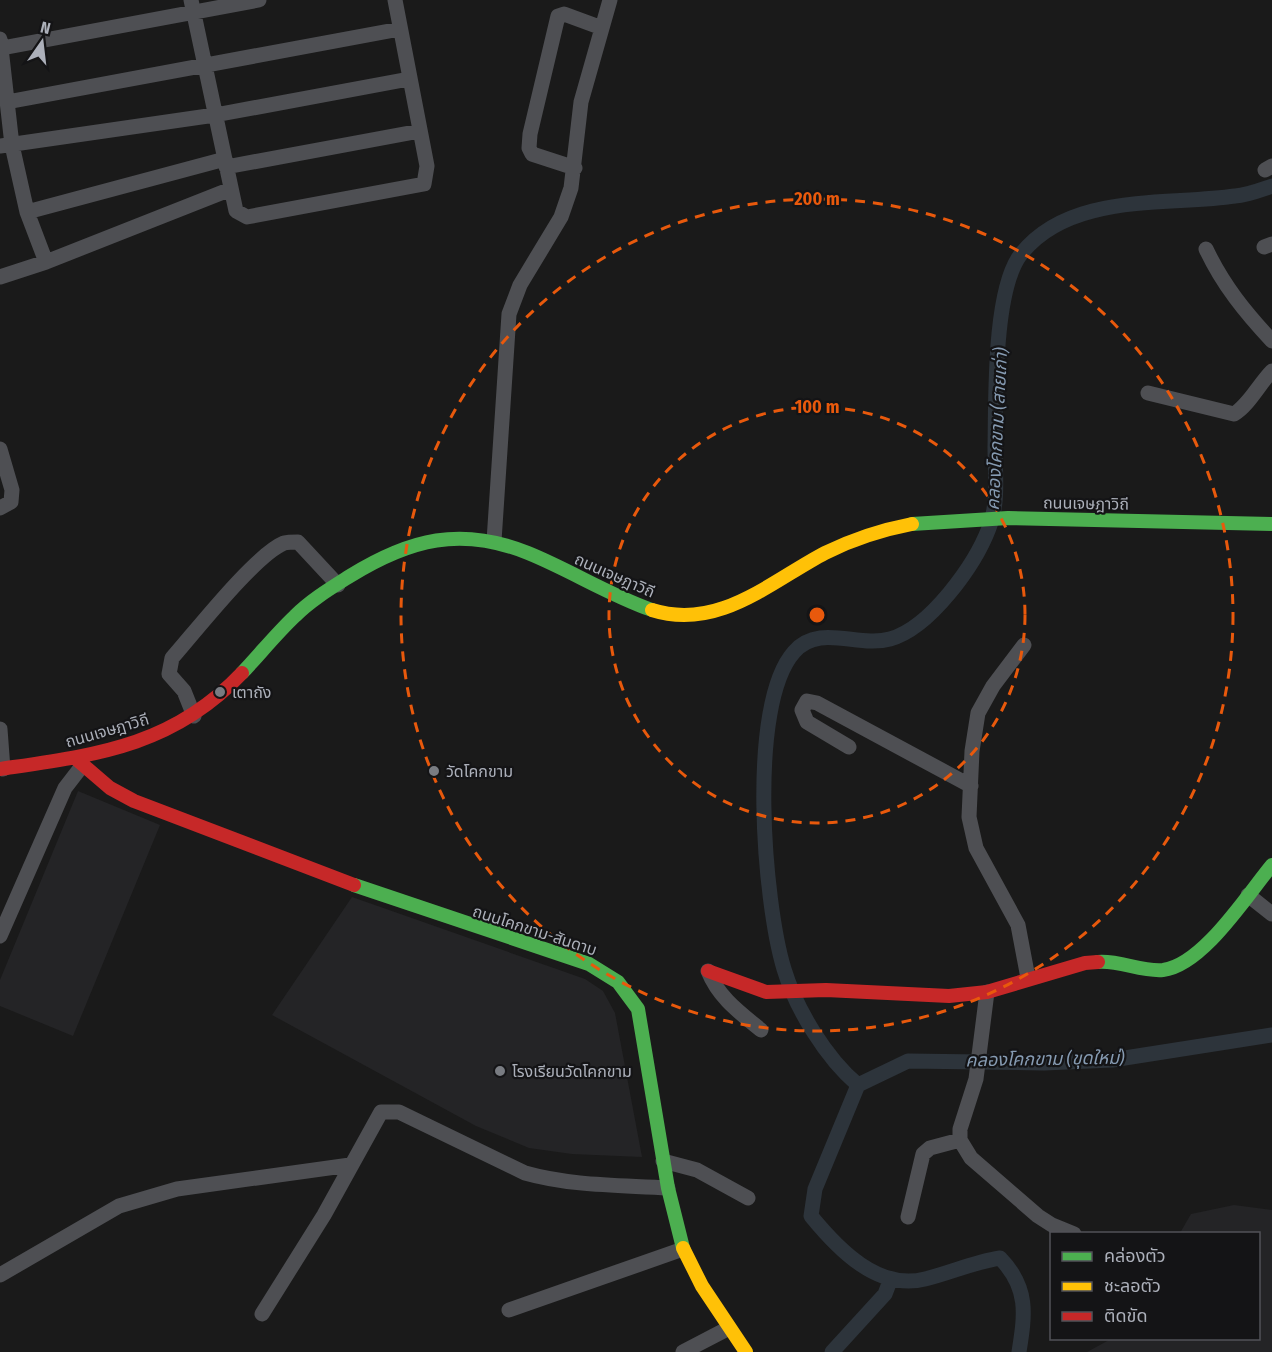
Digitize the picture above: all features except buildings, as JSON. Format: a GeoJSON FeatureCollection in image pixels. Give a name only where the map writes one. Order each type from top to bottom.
{"type":"FeatureCollection","features":[{"type":"Feature","properties":{"kind":"street"},"geometry":{"type":"LineString","coordinates":[[46,262],[6,146],[7,102],[1,44],[192,6],[259,0]]}},
{"type":"Feature","properties":{"kind":"street"},"geometry":{"type":"LineString","coordinates":[[192,6],[236,211],[247,217],[418,186],[424,183],[428,172],[395,0]]}},
{"type":"Feature","properties":{"kind":"street"},"geometry":{"type":"LineString","coordinates":[[494,541],[508,314],[520,285],[561,218],[575,168],[581,102],[610,0]]}},
{"type":"Feature","properties":{"kind":"street"},"geometry":{"type":"LineString","coordinates":[[575,168],[532,154],[529,148],[530,134],[558,16],[564,14],[602,28]]}},
{"type":"Feature","properties":{"kind":"street"},"geometry":{"type":"LineString","coordinates":[[7,102],[400,29]]}},
{"type":"Feature","properties":{"kind":"street"},"geometry":{"type":"LineString","coordinates":[[6,146],[215,115],[409,79]]}},
{"type":"Feature","properties":{"kind":"street"},"geometry":{"type":"LineString","coordinates":[[27,212],[226,163],[420,131]]}},
{"type":"Feature","properties":{"kind":"street"},"geometry":{"type":"LineString","coordinates":[[0,277],[46,262],[231,189]]}},
{"type":"Feature","properties":{"kind":"street"},"geometry":{"type":"LineString","coordinates":[[1206,249],[1233,297],[1272,341]]}},
{"type":"Feature","properties":{"kind":"street"},"geometry":{"type":"LineString","coordinates":[[1148,393],[1234,414],[1242,409],[1257,386],[1272,371]]}},
{"type":"Feature","properties":{"kind":"street"},"geometry":{"type":"LineString","coordinates":[[0,449],[12,490],[11,502],[0,508]]}},
{"type":"Feature","properties":{"kind":"street","name":"ถนนเจษฎาวิถี"},"geometry":{"type":"LineString","coordinates":[[1,769],[78,762],[145,739],[194,716],[232,685],[298,613],[338,585],[393,553],[422,542],[451,538],[494,541],[540,557],[633,603],[684,617],[706,615],[729,607],[832,549],[868,533],[946,520],[1038,518],[1272,524]]}},
{"type":"Feature","properties":{"kind":"street"},"geometry":{"type":"LineString","coordinates":[[194,716],[184,691],[169,674],[168,667],[172,658],[269,553],[285,542],[298,542],[338,585]]}},
{"type":"Feature","properties":{"kind":"street"},"geometry":{"type":"LineString","coordinates":[[1024,645],[982,702],[972,751],[970,830],[976,848],[1018,924],[1028,978]]}},
{"type":"Feature","properties":{"kind":"street"},"geometry":{"type":"LineString","coordinates":[[849,747],[807,722],[802,710],[807,701],[817,702],[971,786]]}},
{"type":"Feature","properties":{"kind":"street"},"geometry":{"type":"LineString","coordinates":[[0,729],[1,769]]}},
{"type":"Feature","properties":{"kind":"street"},"geometry":{"type":"LineString","coordinates":[[0,936],[78,762]]}},
{"type":"Feature","properties":{"kind":"street","name":"ถนนโคกขาม-สันดาบ"},"geometry":{"type":"LineString","coordinates":[[78,762],[110,788],[177,818],[385,897],[589,964],[606,972],[626,988],[638,1009],[668,1188],[683,1249],[729,1328],[746,1352]]}},
{"type":"Feature","properties":{"kind":"street"},"geometry":{"type":"LineString","coordinates":[[708,971],[766,992],[826,990],[949,996],[987,992],[1085,963],[1109,961],[1162,970],[1186,962],[1220,930],[1272,865]]}},
{"type":"Feature","properties":{"kind":"street"},"geometry":{"type":"LineString","coordinates":[[1248,895],[1272,914]]}},
{"type":"Feature","properties":{"kind":"street"},"geometry":{"type":"LineString","coordinates":[[708,971],[715,988],[730,1005],[761,1030]]}},
{"type":"Feature","properties":{"kind":"street"},"geometry":{"type":"LineString","coordinates":[[987,992],[976,1079],[960,1129],[960,1140],[971,1158],[1038,1216],[1052,1225],[1071,1232]]}},
{"type":"Feature","properties":{"kind":"street"},"geometry":{"type":"LineString","coordinates":[[262,1314],[324,1215],[376,1117],[389,1110],[399,1112],[525,1173],[564,1182],[668,1188]]}},
{"type":"Feature","properties":{"kind":"street"},"geometry":{"type":"LineString","coordinates":[[908,1217],[923,1154],[930,1148],[960,1140]]}},
{"type":"Feature","properties":{"kind":"street"},"geometry":{"type":"LineString","coordinates":[[663,1161],[697,1170],[748,1198]]}},
{"type":"Feature","properties":{"kind":"street"},"geometry":{"type":"LineString","coordinates":[[0,1275],[119,1206],[177,1189],[350,1165]]}},
{"type":"Feature","properties":{"kind":"street"},"geometry":{"type":"LineString","coordinates":[[509,1310],[683,1249]]}},
{"type":"Feature","properties":{"kind":"street"},"geometry":{"type":"LineString","coordinates":[[683,1352],[729,1328]]}},
{"type":"Feature","properties":{"kind":"shaded area"},"geometry":{"type":"Polygon","coordinates":[[[78,791],[160,825],[73,1036],[0,1006],[0,980],[78,791]]]}},
{"type":"Feature","properties":{"kind":"shaded area","name":"โรงเรียนวัดโคกขาม"},"geometry":{"type":"Polygon","coordinates":[[[352,897],[585,979],[603,991],[615,1013],[642,1157],[572,1154],[529,1148],[476,1126],[272,1015],[352,897]]]}},
{"type":"Feature","properties":{"kind":"shaded area"},"geometry":{"type":"Polygon","coordinates":[[[1234,1205],[1272,1210],[1272,1352],[1087,1352],[1109,1340],[1260,1340],[1260,1232],[1181,1232],[1191,1214],[1234,1205]]]}},
{"type":"Feature","properties":{"kind":"waterway","name":"คลองโคกขาม (สายเก่า)"},"geometry":{"type":"LineString","coordinates":[[858,1085],[824,1047],[804,1016],[789,984],[777,939],[766,854],[764,806],[765,758],[770,715],[779,678],[794,652],[804,643],[815,639],[878,641],[905,633],[935,609],[973,559],[989,528],[994,508],[996,375],[1005,293],[1012,271],[1021,254],[1041,234],[1065,220],[1092,211],[1150,202],[1240,195],[1272,186]]}},
{"type":"Feature","properties":{"kind":"waterway","name":"คลองโคกขาม (ขุดใหม่)"},"geometry":{"type":"LineString","coordinates":[[858,1085],[908,1061],[1044,1063],[1112,1060],[1272,1035]]}},
{"type":"Feature","properties":{"kind":"waterway","name":"คลองโคกขาม (สายเก่า)"},"geometry":{"type":"LineString","coordinates":[[858,1085],[815,1189],[811,1216],[847,1254],[875,1273],[891,1279],[908,1281],[925,1279],[1000,1258],[1016,1280],[1023,1302],[1023,1326],[1019,1352]]}},
{"type":"Feature","properties":{"kind":"waterway"},"geometry":{"type":"LineString","coordinates":[[832,1352],[885,1294],[890,1281]]}},
{"type":"Feature","properties":{"kind":"traffic: fast"},"geometry":{"type":"LineString","coordinates":[[912,524],[1008,518],[1272,524]]}},
{"type":"Feature","properties":{"kind":"traffic: fast"},"geometry":{"type":"LineString","coordinates":[[242,673],[288,623],[321,594],[372,563],[415,545],[436,540],[480,540],[504,545],[544,560],[652,610]]}},
{"type":"Feature","properties":{"kind":"traffic: fast"},"geometry":{"type":"LineString","coordinates":[[1098,962],[1155,970],[1178,965],[1193,956],[1223,927],[1272,865]]}},
{"type":"Feature","properties":{"kind":"traffic: fast"},"geometry":{"type":"LineString","coordinates":[[354,885],[589,964],[618,982],[638,1009],[668,1188],[683,1248]]}},
{"type":"Feature","properties":{"kind":"traffic: slow"},"geometry":{"type":"LineString","coordinates":[[652,610],[676,615],[699,614],[721,609],[743,600],[836,548],[889,529],[912,524]]}},
{"type":"Feature","properties":{"kind":"traffic: slow"},"geometry":{"type":"LineString","coordinates":[[683,1248],[702,1286],[746,1352]]}},
{"type":"Feature","properties":{"kind":"traffic: jam"},"geometry":{"type":"LineString","coordinates":[[0,769],[100,752],[130,744],[188,717],[215,698],[242,673]]}},
{"type":"Feature","properties":{"kind":"traffic: jam"},"geometry":{"type":"LineString","coordinates":[[75,758],[110,788],[134,801],[354,885]]}},
{"type":"Feature","properties":{"kind":"traffic: jam"},"geometry":{"type":"LineString","coordinates":[[708,971],[766,992],[826,990],[949,996],[987,992],[1085,963],[1098,962]]}},
{"type":"Feature","properties":{"kind":"place","name":"เตาถัง"},"geometry":{"type":"Point","coordinates":[220,692]}},
{"type":"Feature","properties":{"kind":"place","name":"วัดโคกขาม"},"geometry":{"type":"Point","coordinates":[434,771]}},
{"type":"Feature","properties":{"kind":"place","name":"โรงเรียนวัดโคกขาม"},"geometry":{"type":"Point","coordinates":[500,1071]}}]}
